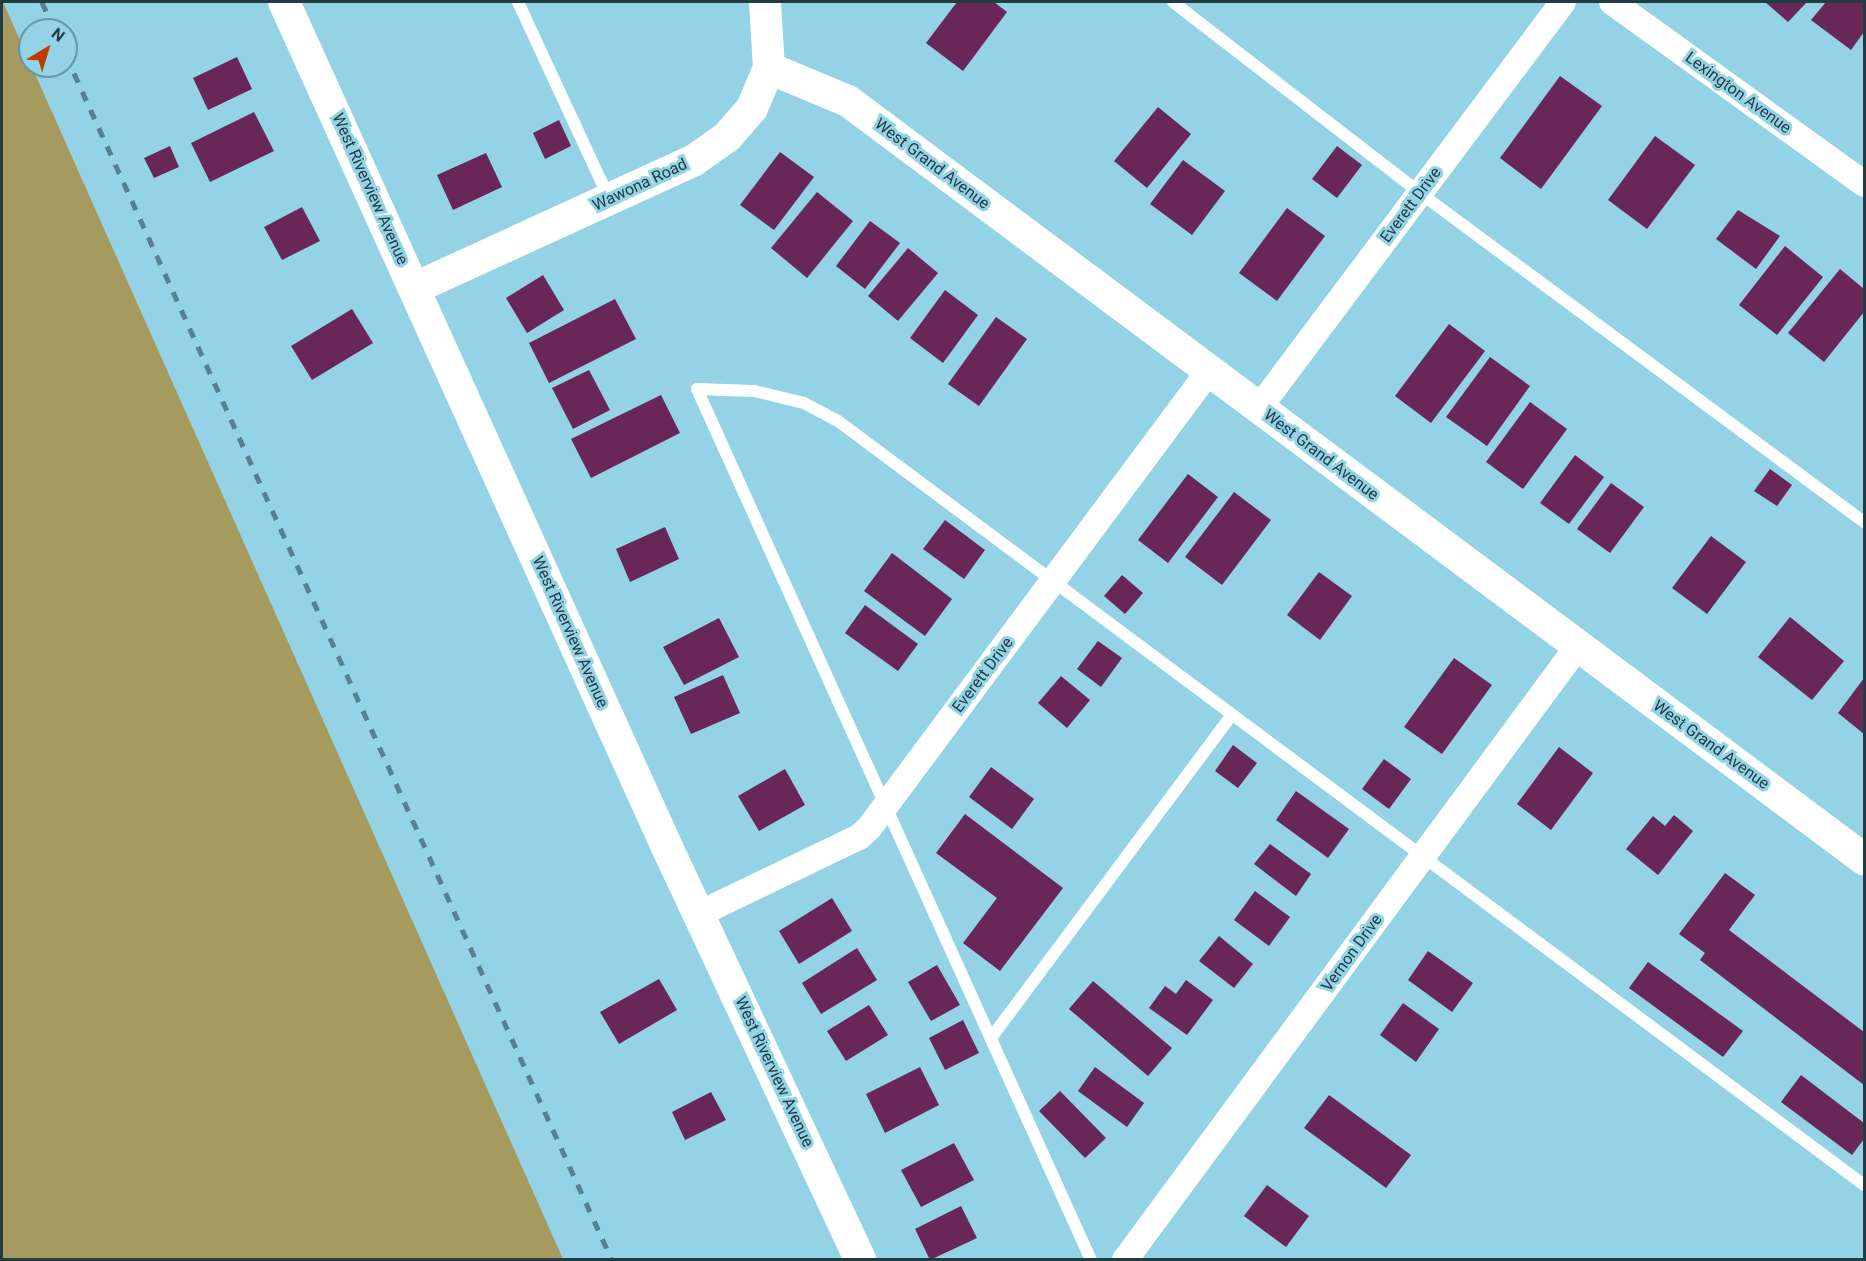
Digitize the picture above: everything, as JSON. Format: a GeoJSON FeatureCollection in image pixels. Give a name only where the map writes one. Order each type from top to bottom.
{"type":"FeatureCollection","features":[{"type":"Feature","properties":{"kind":"street","name":"West Riverview Avenue"},"geometry":{"type":"LineString","coordinates":[[284,2],[661,834],[701,913],[860,1260]]}},
{"type":"Feature","properties":{"kind":"street","name":"Wawona Road"},"geometry":{"type":"LineString","coordinates":[[415,288],[693,161],[727,137],[752,108],[769,68],[765,2]]}},
{"type":"Feature","properties":{"kind":"street","name":"Everett Drive"},"geometry":{"type":"LineString","coordinates":[[1259,408],[1563,2]]}},
{"type":"Feature","properties":{"kind":"street","name":"Lexington Avenue"},"geometry":{"type":"LineString","coordinates":[[1612,2],[1864,184]]}},
{"type":"Feature","properties":{"kind":"street","name":"West Grand Avenue"},"geometry":{"type":"LineString","coordinates":[[769,68],[848,101],[1864,859]]}},
{"type":"Feature","properties":{"kind":"street","name":"Everett Drive"},"geometry":{"type":"LineString","coordinates":[[701,913],[859,837],[885,806],[1209,371]]}},
{"type":"Feature","properties":{"kind":"street","name":"Vernon Drive"},"geometry":{"type":"LineString","coordinates":[[1125,1260],[1578,646]]}},
{"type":"Feature","properties":{"kind":"lane"},"geometry":{"type":"LineString","coordinates":[[518,2],[609,199]]}},
{"type":"Feature","properties":{"kind":"lane"},"geometry":{"type":"LineString","coordinates":[[1173,2],[1420,193],[1864,522]]}},
{"type":"Feature","properties":{"kind":"lane"},"geometry":{"type":"LineString","coordinates":[[1091,1260],[697,389],[754,391],[804,403],[829,417],[1864,1185]]}},
{"type":"Feature","properties":{"kind":"lane"},"geometry":{"type":"LineString","coordinates":[[991,1038],[1232,715]]}},
{"type":"Feature","properties":{"kind":"shaded area"},"geometry":{"type":"Polygon","coordinates":[[[3,2],[18,36],[18,78],[37,78],[563,1259],[2,1259],[3,2]]]}},
{"type":"Feature","properties":{"kind":"building"},"geometry":{"type":"Polygon","coordinates":[[[957,2],[994,2],[1007,12],[963,71],[926,43],[957,2]]]}},
{"type":"Feature","properties":{"kind":"building"},"geometry":{"type":"Polygon","coordinates":[[[1765,2],[1807,2],[1788,22],[1765,2]]]}},
{"type":"Feature","properties":{"kind":"building"},"geometry":{"type":"Polygon","coordinates":[[[1826,2],[1864,2],[1864,32],[1851,50],[1811,20],[1826,2]]]}},
{"type":"Feature","properties":{"kind":"building"},"geometry":{"type":"Polygon","coordinates":[[[237,57],[252,89],[208,110],[193,78],[237,57]]]}},
{"type":"Feature","properties":{"kind":"building"},"geometry":{"type":"Polygon","coordinates":[[[1560,76],[1602,106],[1541,189],[1500,158],[1560,76]]]}},
{"type":"Feature","properties":{"kind":"building"},"geometry":{"type":"Polygon","coordinates":[[[1158,107],[1191,134],[1147,188],[1114,161],[1158,107]]]}},
{"type":"Feature","properties":{"kind":"building"},"geometry":{"type":"Polygon","coordinates":[[[254,112],[274,151],[210,182],[191,143],[254,112]]]}},
{"type":"Feature","properties":{"kind":"building"},"geometry":{"type":"Polygon","coordinates":[[[559,120],[571,146],[545,159],[533,133],[559,120]]]}},
{"type":"Feature","properties":{"kind":"building"},"geometry":{"type":"Polygon","coordinates":[[[1655,136],[1695,165],[1647,229],[1608,200],[1655,136]]]}},
{"type":"Feature","properties":{"kind":"building"},"geometry":{"type":"Polygon","coordinates":[[[170,146],[179,167],[154,178],[144,158],[170,146]]]}},
{"type":"Feature","properties":{"kind":"building"},"geometry":{"type":"Polygon","coordinates":[[[1337,146],[1362,165],[1337,198],[1312,179],[1337,146]]]}},
{"type":"Feature","properties":{"kind":"building"},"geometry":{"type":"Polygon","coordinates":[[[780,152],[814,177],[774,230],[740,205],[780,152]]]}},
{"type":"Feature","properties":{"kind":"building"},"geometry":{"type":"Polygon","coordinates":[[[486,153],[502,187],[453,210],[437,175],[486,153]]]}},
{"type":"Feature","properties":{"kind":"building"},"geometry":{"type":"Polygon","coordinates":[[[1183,160],[1225,191],[1192,235],[1150,204],[1183,160]]]}},
{"type":"Feature","properties":{"kind":"building"},"geometry":{"type":"Polygon","coordinates":[[[817,192],[853,221],[807,278],[771,248],[817,192]]]}},
{"type":"Feature","properties":{"kind":"building"},"geometry":{"type":"Polygon","coordinates":[[[302,207],[320,241],[282,260],[264,227],[302,207]]]}},
{"type":"Feature","properties":{"kind":"building"},"geometry":{"type":"Polygon","coordinates":[[[1287,208],[1325,236],[1277,301],[1239,273],[1287,208]]]}},
{"type":"Feature","properties":{"kind":"building"},"geometry":{"type":"Polygon","coordinates":[[[1738,210],[1780,236],[1756,269],[1716,239],[1738,210]]]}},
{"type":"Feature","properties":{"kind":"building"},"geometry":{"type":"Polygon","coordinates":[[[870,221],[900,243],[865,289],[836,266],[870,221]]]}},
{"type":"Feature","properties":{"kind":"building"},"geometry":{"type":"Polygon","coordinates":[[[1785,246],[1823,277],[1777,335],[1739,305],[1785,246]]]}},
{"type":"Feature","properties":{"kind":"building"},"geometry":{"type":"Polygon","coordinates":[[[908,248],[938,273],[898,321],[868,296],[908,248]]]}},
{"type":"Feature","properties":{"kind":"building"},"geometry":{"type":"Polygon","coordinates":[[[1840,269],[1864,289],[1864,312],[1824,362],[1788,333],[1840,269]]]}},
{"type":"Feature","properties":{"kind":"building"},"geometry":{"type":"Polygon","coordinates":[[[543,275],[564,310],[527,333],[506,298],[543,275]]]}},
{"type":"Feature","properties":{"kind":"building"},"geometry":{"type":"Polygon","coordinates":[[[945,290],[978,315],[943,363],[910,338],[945,290]]]}},
{"type":"Feature","properties":{"kind":"building"},"geometry":{"type":"Polygon","coordinates":[[[615,299],[636,339],[549,383],[529,343],[615,299]]]}},
{"type":"Feature","properties":{"kind":"building"},"geometry":{"type":"Polygon","coordinates":[[[352,309],[373,343],[312,380],[291,346],[352,309]]]}},
{"type":"Feature","properties":{"kind":"building"},"geometry":{"type":"Polygon","coordinates":[[[996,317],[1027,339],[979,406],[948,384],[996,317]]]}},
{"type":"Feature","properties":{"kind":"building"},"geometry":{"type":"Polygon","coordinates":[[[1449,324],[1485,351],[1431,423],[1395,396],[1449,324]]]}},
{"type":"Feature","properties":{"kind":"building"},"geometry":{"type":"Polygon","coordinates":[[[1490,357],[1530,386],[1487,446],[1446,417],[1490,357]]]}},
{"type":"Feature","properties":{"kind":"building"},"geometry":{"type":"Polygon","coordinates":[[[589,370],[610,410],[573,429],[552,388],[589,370]]]}},
{"type":"Feature","properties":{"kind":"building"},"geometry":{"type":"Polygon","coordinates":[[[661,395],[680,433],[591,478],[571,439],[661,395]]]}},
{"type":"Feature","properties":{"kind":"building"},"geometry":{"type":"Polygon","coordinates":[[[1530,402],[1567,429],[1523,489],[1486,462],[1530,402]]]}},
{"type":"Feature","properties":{"kind":"building"},"geometry":{"type":"Polygon","coordinates":[[[1575,455],[1604,477],[1569,524],[1540,503],[1575,455]]]}},
{"type":"Feature","properties":{"kind":"building"},"geometry":{"type":"Polygon","coordinates":[[[1770,469],[1792,485],[1777,506],[1754,491],[1770,469]]]}},
{"type":"Feature","properties":{"kind":"building"},"geometry":{"type":"Polygon","coordinates":[[[1188,474],[1218,497],[1168,563],[1138,540],[1188,474]]]}},
{"type":"Feature","properties":{"kind":"building"},"geometry":{"type":"Polygon","coordinates":[[[1611,483],[1644,507],[1610,553],[1577,529],[1611,483]]]}},
{"type":"Feature","properties":{"kind":"building"},"geometry":{"type":"Polygon","coordinates":[[[1234,492],[1271,520],[1222,585],[1185,557],[1234,492]]]}},
{"type":"Feature","properties":{"kind":"building"},"geometry":{"type":"Polygon","coordinates":[[[945,520],[985,550],[964,579],[923,549],[945,520]]]}},
{"type":"Feature","properties":{"kind":"building"},"geometry":{"type":"Polygon","coordinates":[[[665,527],[679,559],[630,582],[616,549],[665,527]]]}},
{"type":"Feature","properties":{"kind":"building"},"geometry":{"type":"Polygon","coordinates":[[[1711,536],[1746,562],[1707,614],[1672,588],[1711,536]]]}},
{"type":"Feature","properties":{"kind":"building"},"geometry":{"type":"Polygon","coordinates":[[[892,553],[952,599],[925,636],[864,591],[892,553]]]}},
{"type":"Feature","properties":{"kind":"building"},"geometry":{"type":"Polygon","coordinates":[[[1319,572],[1352,596],[1320,640],[1287,615],[1319,572]]]}},
{"type":"Feature","properties":{"kind":"building"},"geometry":{"type":"Polygon","coordinates":[[[1122,575],[1143,593],[1125,614],[1104,596],[1122,575]]]}},
{"type":"Feature","properties":{"kind":"building"},"geometry":{"type":"Polygon","coordinates":[[[865,605],[918,644],[898,671],[845,633],[865,605]]]}},
{"type":"Feature","properties":{"kind":"building"},"geometry":{"type":"Polygon","coordinates":[[[1790,617],[1844,661],[1812,700],[1758,657],[1790,617]]]}},
{"type":"Feature","properties":{"kind":"building"},"geometry":{"type":"Polygon","coordinates":[[[719,618],[739,657],[684,685],[663,647],[719,618]]]}},
{"type":"Feature","properties":{"kind":"building"},"geometry":{"type":"Polygon","coordinates":[[[1098,641],[1122,658],[1101,687],[1077,669],[1098,641]]]}},
{"type":"Feature","properties":{"kind":"building"},"geometry":{"type":"Polygon","coordinates":[[[1454,658],[1492,685],[1442,754],[1404,727],[1454,658]]]}},
{"type":"Feature","properties":{"kind":"building"},"geometry":{"type":"Polygon","coordinates":[[[723,675],[740,713],[691,734],[674,697],[723,675]]]}},
{"type":"Feature","properties":{"kind":"building"},"geometry":{"type":"Polygon","coordinates":[[[1061,676],[1090,700],[1067,728],[1038,703],[1061,676]]]}},
{"type":"Feature","properties":{"kind":"building"},"geometry":{"type":"Polygon","coordinates":[[[1864,678],[1864,734],[1838,713],[1864,678]]]}},
{"type":"Feature","properties":{"kind":"building"},"geometry":{"type":"Polygon","coordinates":[[[1233,745],[1257,763],[1238,788],[1215,771],[1233,745]]]}},
{"type":"Feature","properties":{"kind":"building"},"geometry":{"type":"Polygon","coordinates":[[[1559,747],[1593,773],[1551,830],[1517,804],[1559,747]]]}},
{"type":"Feature","properties":{"kind":"building"},"geometry":{"type":"Polygon","coordinates":[[[1384,759],[1411,779],[1389,809],[1362,789],[1384,759]]]}},
{"type":"Feature","properties":{"kind":"building"},"geometry":{"type":"Polygon","coordinates":[[[991,767],[1034,799],[1012,829],[969,797],[991,767]]]}},
{"type":"Feature","properties":{"kind":"building"},"geometry":{"type":"Polygon","coordinates":[[[785,769],[805,805],[759,831],[738,796],[785,769]]]}},
{"type":"Feature","properties":{"kind":"building"},"geometry":{"type":"Polygon","coordinates":[[[1296,791],[1349,829],[1328,858],[1276,820],[1296,791]]]}},
{"type":"Feature","properties":{"kind":"building"},"geometry":{"type":"Polygon","coordinates":[[[965,814],[1063,888],[1000,971],[963,943],[997,898],[936,853],[965,814]]]}},
{"type":"Feature","properties":{"kind":"building"},"geometry":{"type":"Polygon","coordinates":[[[1674,815],[1693,831],[1658,875],[1626,849],[1653,816],[1665,826],[1674,815]]]}},
{"type":"Feature","properties":{"kind":"building"},"geometry":{"type":"Polygon","coordinates":[[[1270,844],[1311,874],[1296,896],[1254,864],[1270,844]]]}},
{"type":"Feature","properties":{"kind":"building"},"geometry":{"type":"Polygon","coordinates":[[[1725,873],[1755,895],[1729,930],[1864,1032],[1864,1085],[1700,960],[1705,953],[1679,934],[1725,873]]]}},
{"type":"Feature","properties":{"kind":"building"},"geometry":{"type":"Polygon","coordinates":[[[1255,891],[1290,917],[1269,946],[1234,920],[1255,891]]]}},
{"type":"Feature","properties":{"kind":"building"},"geometry":{"type":"Polygon","coordinates":[[[832,898],[852,931],[799,964],[779,931],[832,898]]]}},
{"type":"Feature","properties":{"kind":"building"},"geometry":{"type":"Polygon","coordinates":[[[1219,936],[1253,964],[1234,988],[1199,961],[1219,936]]]}},
{"type":"Feature","properties":{"kind":"building"},"geometry":{"type":"Polygon","coordinates":[[[857,948],[877,980],[821,1014],[802,983],[857,948]]]}},
{"type":"Feature","properties":{"kind":"building"},"geometry":{"type":"Polygon","coordinates":[[[1428,951],[1473,983],[1452,1012],[1408,980],[1428,951]]]}},
{"type":"Feature","properties":{"kind":"building"},"geometry":{"type":"Polygon","coordinates":[[[1648,962],[1743,1031],[1723,1057],[1629,988],[1648,962]]]}},
{"type":"Feature","properties":{"kind":"building"},"geometry":{"type":"Polygon","coordinates":[[[937,965],[960,1005],[931,1021],[908,982],[937,965]]]}},
{"type":"Feature","properties":{"kind":"building"},"geometry":{"type":"Polygon","coordinates":[[[659,979],[677,1010],[619,1044],[600,1012],[659,979]]]}},
{"type":"Feature","properties":{"kind":"building"},"geometry":{"type":"Polygon","coordinates":[[[1186,980],[1213,1000],[1187,1035],[1149,1008],[1165,986],[1176,994],[1186,980]]]}},
{"type":"Feature","properties":{"kind":"building"},"geometry":{"type":"Polygon","coordinates":[[[1093,981],[1172,1048],[1148,1076],[1069,1009],[1093,981]]]}},
{"type":"Feature","properties":{"kind":"building"},"geometry":{"type":"Polygon","coordinates":[[[1403,1003],[1439,1029],[1416,1062],[1380,1035],[1403,1003]]]}},
{"type":"Feature","properties":{"kind":"building"},"geometry":{"type":"Polygon","coordinates":[[[869,1005],[888,1035],[846,1061],[827,1031],[869,1005]]]}},
{"type":"Feature","properties":{"kind":"building"},"geometry":{"type":"Polygon","coordinates":[[[963,1020],[979,1053],[945,1070],[929,1038],[963,1020]]]}},
{"type":"Feature","properties":{"kind":"building"},"geometry":{"type":"Polygon","coordinates":[[[920,1067],[939,1105],[885,1133],[866,1094],[920,1067]]]}},
{"type":"Feature","properties":{"kind":"building"},"geometry":{"type":"Polygon","coordinates":[[[1095,1067],[1144,1103],[1127,1127],[1078,1091],[1095,1067]]]}},
{"type":"Feature","properties":{"kind":"building"},"geometry":{"type":"Polygon","coordinates":[[[1801,1075],[1864,1123],[1864,1139],[1852,1155],[1781,1102],[1801,1075]]]}},
{"type":"Feature","properties":{"kind":"building"},"geometry":{"type":"Polygon","coordinates":[[[1060,1091],[1106,1138],[1085,1158],[1039,1111],[1060,1091]]]}},
{"type":"Feature","properties":{"kind":"building"},"geometry":{"type":"Polygon","coordinates":[[[711,1092],[726,1120],[685,1140],[672,1112],[711,1092]]]}},
{"type":"Feature","properties":{"kind":"building"},"geometry":{"type":"Polygon","coordinates":[[[1329,1095],[1411,1155],[1386,1188],[1304,1128],[1329,1095]]]}},
{"type":"Feature","properties":{"kind":"building"},"geometry":{"type":"Polygon","coordinates":[[[954,1143],[974,1180],[921,1207],[901,1170],[954,1143]]]}},
{"type":"Feature","properties":{"kind":"building"},"geometry":{"type":"Polygon","coordinates":[[[1267,1185],[1309,1216],[1286,1247],[1244,1216],[1267,1185]]]}},
{"type":"Feature","properties":{"kind":"building"},"geometry":{"type":"Polygon","coordinates":[[[961,1206],[977,1238],[930,1260],[915,1229],[961,1206]]]}},
{"type":"Feature","properties":{"kind":"railway"},"geometry":{"type":"LineString","coordinates":[[42,2],[49,18]]}},
{"type":"Feature","properties":{"kind":"railway"},"geometry":{"type":"LineString","coordinates":[[76,78],[612,1260]]}}]}
